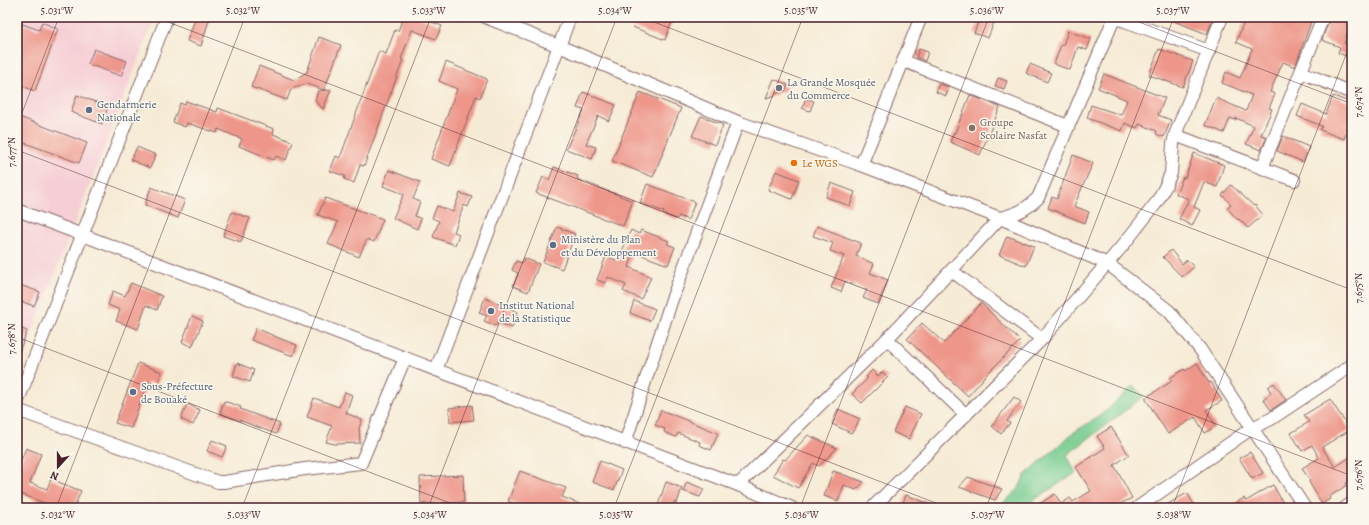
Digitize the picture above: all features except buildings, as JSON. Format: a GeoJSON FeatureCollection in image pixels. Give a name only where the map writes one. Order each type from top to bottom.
{"type":"FeatureCollection","features":[{"type":"Feature","properties":{"kind":"street"},"geometry":{"type":"LineString","coordinates":[[17,403],[167,17]]}},
{"type":"Feature","properties":{"kind":"street"},"geometry":{"type":"LineString","coordinates":[[485,17],[560,46],[738,122],[861,165],[1000,218],[1108,264],[1169,311],[1200,348],[1305,508]]}},
{"type":"Feature","properties":{"kind":"street"},"geometry":{"type":"LineString","coordinates":[[436,370],[570,17]]}},
{"type":"Feature","properties":{"kind":"street"},"geometry":{"type":"LineString","coordinates":[[861,165],[921,17]]}},
{"type":"Feature","properties":{"kind":"street"},"geometry":{"type":"LineString","coordinates":[[872,508],[1042,338],[1108,264],[1153,207],[1165,187],[1171,173],[1173,144],[1222,17]]}},
{"type":"Feature","properties":{"kind":"street"},"geometry":{"type":"LineString","coordinates":[[1262,168],[1323,17]]}},
{"type":"Feature","properties":{"kind":"street"},"geometry":{"type":"LineString","coordinates":[[738,485],[887,339],[1000,218],[1020,212],[1038,198],[1113,20],[1118,19],[1125,21],[1209,52]]}},
{"type":"Feature","properties":{"kind":"street"},"geometry":{"type":"LineString","coordinates":[[904,61],[1068,126]]}},
{"type":"Feature","properties":{"kind":"street"},"geometry":{"type":"LineString","coordinates":[[1301,72],[1352,93]]}},
{"type":"Feature","properties":{"kind":"street"},"geometry":{"type":"LineString","coordinates":[[625,443],[670,302],[738,122]]}},
{"type":"Feature","properties":{"kind":"street"},"geometry":{"type":"LineString","coordinates":[[1176,135],[1294,180]]}},
{"type":"Feature","properties":{"kind":"street"},"geometry":{"type":"LineString","coordinates":[[17,210],[738,485],[792,508]]}},
{"type":"Feature","properties":{"kind":"street"},"geometry":{"type":"LineString","coordinates":[[952,271],[1042,338]]}},
{"type":"Feature","properties":{"kind":"street"},"geometry":{"type":"LineString","coordinates":[[887,339],[966,415]]}},
{"type":"Feature","properties":{"kind":"street"},"geometry":{"type":"LineString","coordinates":[[17,410],[218,482],[224,482],[305,469],[361,463],[405,358]]}},
{"type":"Feature","properties":{"kind":"street"},"geometry":{"type":"LineString","coordinates":[[1138,508],[1252,428],[1271,419],[1352,365]]}},
{"type":"Feature","properties":{"kind":"street"},"geometry":{"type":"LineString","coordinates":[[1345,508],[1352,503]]}},
{"type":"Feature","properties":{"kind":"shaded area"},"geometry":{"type":"Polygon","coordinates":[[[17,17],[155,17],[17,372],[17,17]]]}},
{"type":"Feature","properties":{"kind":"green space"},"geometry":{"type":"Polygon","coordinates":[[[1133,386],[1144,396],[1067,455],[1076,473],[1032,501],[1027,508],[997,508],[1018,490],[1025,475],[1073,433],[1101,415],[1133,386]]]}},
{"type":"Feature","properties":{"kind":"place","name":"La Grande Mosquée du Commerce"},"geometry":{"type":"Point","coordinates":[779,88]}},
{"type":"Feature","properties":{"kind":"place","name":"Gendarmerie Nationale"},"geometry":{"type":"Point","coordinates":[89,110]}},
{"type":"Feature","properties":{"kind":"place","name":"Groupe Scolaire Nasfat"},"geometry":{"type":"Point","coordinates":[972,128]}},
{"type":"Feature","properties":{"kind":"place","name":"Le WGS"},"geometry":{"type":"Point","coordinates":[794,163]}},
{"type":"Feature","properties":{"kind":"place","name":"Ministère du Plan et du Développement"},"geometry":{"type":"Point","coordinates":[553,245]}},
{"type":"Feature","properties":{"kind":"place","name":"Institut National de la Statistique"},"geometry":{"type":"Point","coordinates":[491,311]}},
{"type":"Feature","properties":{"kind":"place","name":"Sous-Préfecture de Bouaké"},"geometry":{"type":"Point","coordinates":[133,392]}}]}
